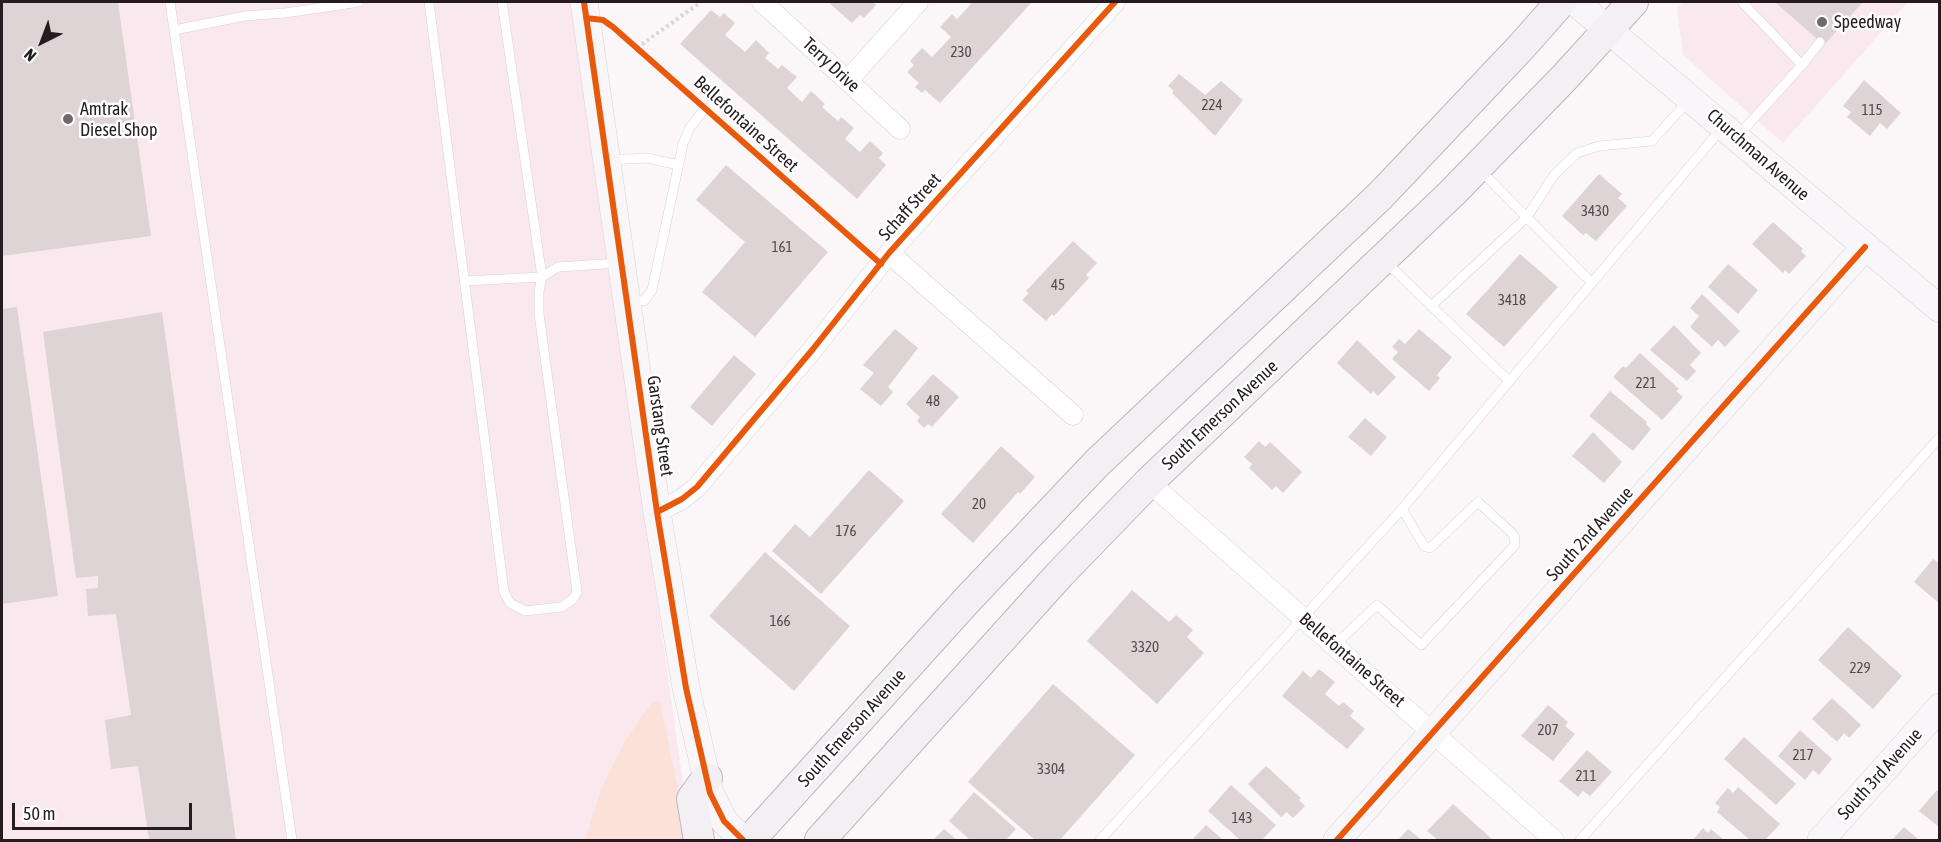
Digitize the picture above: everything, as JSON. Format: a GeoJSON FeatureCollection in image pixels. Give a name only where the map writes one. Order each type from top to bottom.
{"type":"FeatureCollection","features":[{"type":"Feature","properties":{"kind":"main road","name":"South Emerson Avenue"},"geometry":{"type":"LineString","coordinates":[[750,840],[969,598],[1097,463],[1380,196],[1561,2]]}},
{"type":"Feature","properties":{"kind":"main road","name":"South Emerson Avenue"},"geometry":{"type":"LineString","coordinates":[[820,840],[1060,574],[1149,482],[1477,167],[1633,2]]}},
{"type":"Feature","properties":{"kind":"main road"},"geometry":{"type":"LineString","coordinates":[[699,840],[692,799],[707,778]]}},
{"type":"Feature","properties":{"kind":"street","name":"Garstang Street"},"geometry":{"type":"LineString","coordinates":[[584,2],[657,512],[686,688],[710,793],[723,821],[743,840]]}},
{"type":"Feature","properties":{"kind":"street","name":"Terry Drive"},"geometry":{"type":"LineString","coordinates":[[762,2],[900,129]]}},
{"type":"Feature","properties":{"kind":"street"},"geometry":{"type":"LineString","coordinates":[[848,80],[918,2]]}},
{"type":"Feature","properties":{"kind":"street","name":"Schaff Street"},"geometry":{"type":"LineString","coordinates":[[657,512],[682,499],[697,487],[813,349],[889,253],[1115,2]]}},
{"type":"Feature","properties":{"kind":"street","name":"Churchman Avenue"},"geometry":{"type":"LineString","coordinates":[[1575,2],[1609,28],[1864,247],[1940,309]]}},
{"type":"Feature","properties":{"kind":"street","name":"South 2nd Avenue"},"geometry":{"type":"LineString","coordinates":[[1337,840],[1864,247]]}},
{"type":"Feature","properties":{"kind":"street"},"geometry":{"type":"LineString","coordinates":[[889,253],[1072,415]]}},
{"type":"Feature","properties":{"kind":"street","name":"Bellefontaine Street"},"geometry":{"type":"LineString","coordinates":[[1149,482],[1554,840]]}},
{"type":"Feature","properties":{"kind":"street","name":"South 3rd Avenue"},"geometry":{"type":"LineString","coordinates":[[1821,840],[1940,707]]}},
{"type":"Feature","properties":{"kind":"lane"},"geometry":{"type":"LineString","coordinates":[[170,2],[292,840]]}},
{"type":"Feature","properties":{"kind":"lane"},"geometry":{"type":"LineString","coordinates":[[174,30],[245,16],[285,14],[360,2]]}},
{"type":"Feature","properties":{"kind":"lane"},"geometry":{"type":"LineString","coordinates":[[429,2],[504,592],[510,603],[525,611],[562,607],[573,599],[577,592],[539,314],[539,291],[542,277],[502,2]]}},
{"type":"Feature","properties":{"kind":"lane"},"geometry":{"type":"LineString","coordinates":[[1742,2],[1802,65]]}},
{"type":"Feature","properties":{"kind":"lane"},"geometry":{"type":"LineString","coordinates":[[1100,840],[1402,509],[1592,283],[1731,132],[1802,65],[1821,42]]}},
{"type":"Feature","properties":{"kind":"lane"},"geometry":{"type":"LineString","coordinates":[[1431,306],[1527,217],[1554,175],[1577,153],[1599,146],[1652,141],[1690,98]]}},
{"type":"Feature","properties":{"kind":"lane"},"geometry":{"type":"LineString","coordinates":[[627,300],[644,301],[652,290],[689,129],[705,108]]}},
{"type":"Feature","properties":{"kind":"lane"},"geometry":{"type":"LineString","coordinates":[[607,160],[647,158],[679,165]]}},
{"type":"Feature","properties":{"kind":"lane"},"geometry":{"type":"LineString","coordinates":[[1477,167],[1592,283]]}},
{"type":"Feature","properties":{"kind":"lane"},"geometry":{"type":"LineString","coordinates":[[1383,259],[1509,381]]}},
{"type":"Feature","properties":{"kind":"lane"},"geometry":{"type":"LineString","coordinates":[[464,281],[542,277],[558,267],[621,262]]}},
{"type":"Feature","properties":{"kind":"lane"},"geometry":{"type":"LineString","coordinates":[[1580,840],[1940,437]]}},
{"type":"Feature","properties":{"kind":"lane"},"geometry":{"type":"LineString","coordinates":[[1335,645],[1377,605],[1421,645],[1515,545],[1514,535],[1478,502],[1430,548],[1424,546],[1402,509]]}},
{"type":"Feature","properties":{"kind":"path"},"geometry":{"type":"LineString","coordinates":[[637,48],[700,2]]}},
{"type":"Feature","properties":{"kind":"path"},"geometry":{"type":"LineString","coordinates":[[629,40],[645,55]]}},
{"type":"Feature","properties":{"kind":"shaded area"},"geometry":{"type":"Polygon","coordinates":[[[2,2],[573,2],[691,840],[2,840],[2,2]]]}},
{"type":"Feature","properties":{"kind":"shaded area"},"geometry":{"type":"Polygon","coordinates":[[[1683,2],[1908,2],[1783,143],[1683,55],[1677,8],[1683,2]]]}},
{"type":"Feature","properties":{"kind":"shaded area"},"geometry":{"type":"Polygon","coordinates":[[[653,701],[660,701],[688,840],[585,840],[601,789],[625,741],[653,701]]]}},
{"type":"Feature","properties":{"kind":"building","name":"Amtrak Diesel Shop"},"geometry":{"type":"Polygon","coordinates":[[[2,2],[118,2],[151,236],[2,256],[2,2]]]}},
{"type":"Feature","properties":{"kind":"building"},"geometry":{"type":"Polygon","coordinates":[[[828,2],[872,2],[876,5],[864,18],[860,15],[852,23],[828,2]]]}},
{"type":"Feature","properties":{"kind":"building"},"geometry":{"type":"Polygon","coordinates":[[[968,2],[1032,2],[940,103],[925,90],[922,93],[915,87],[919,83],[907,72],[914,65],[910,61],[922,48],[932,57],[951,37],[940,27],[952,14],[957,19],[971,4],[968,2]]]}},
{"type":"Feature","properties":{"kind":"building","name":"Speedway"},"geometry":{"type":"Polygon","coordinates":[[[1775,2],[1861,2],[1862,3],[1824,45],[1775,2]]]}},
{"type":"Feature","properties":{"kind":"building"},"geometry":{"type":"Polygon","coordinates":[[[711,10],[720,17],[724,13],[735,23],[725,35],[745,52],[756,40],[769,53],[765,58],[778,69],[782,65],[797,77],[787,88],[802,102],[811,91],[825,104],[822,107],[838,121],[841,117],[854,128],[845,139],[860,152],[870,141],[883,153],[879,158],[886,165],[857,199],[680,44],[711,10]]]}},
{"type":"Feature","properties":{"kind":"building"},"geometry":{"type":"Polygon","coordinates":[[[1179,74],[1205,95],[1221,81],[1243,100],[1215,136],[1172,93],[1174,91],[1168,86],[1179,74]]]}},
{"type":"Feature","properties":{"kind":"building"},"geometry":{"type":"Polygon","coordinates":[[[1864,80],[1901,113],[1887,129],[1880,123],[1870,136],[1847,117],[1851,112],[1843,106],[1864,80]]]}},
{"type":"Feature","properties":{"kind":"building"},"geometry":{"type":"Polygon","coordinates":[[[726,165],[828,252],[755,337],[702,292],[745,242],[696,200],[726,165]]]}},
{"type":"Feature","properties":{"kind":"building"},"geometry":{"type":"Polygon","coordinates":[[[1599,174],[1622,194],[1618,198],[1627,206],[1596,241],[1586,233],[1583,235],[1562,216],[1599,174]]]}},
{"type":"Feature","properties":{"kind":"building"},"geometry":{"type":"Polygon","coordinates":[[[1773,222],[1803,249],[1801,251],[1806,256],[1789,274],[1785,270],[1783,273],[1752,244],[1773,222]]]}},
{"type":"Feature","properties":{"kind":"building"},"geometry":{"type":"Polygon","coordinates":[[[1073,241],[1097,263],[1086,275],[1089,278],[1054,316],[1052,314],[1046,321],[1022,300],[1029,293],[1026,291],[1073,241]]]}},
{"type":"Feature","properties":{"kind":"building"},"geometry":{"type":"Polygon","coordinates":[[[1520,254],[1558,287],[1504,347],[1466,314],[1520,254]]]}},
{"type":"Feature","properties":{"kind":"building"},"geometry":{"type":"Polygon","coordinates":[[[1728,264],[1758,290],[1738,314],[1708,287],[1728,264]]]}},
{"type":"Feature","properties":{"kind":"building"},"geometry":{"type":"Polygon","coordinates":[[[1702,294],[1740,331],[1725,347],[1718,340],[1712,347],[1690,327],[1699,316],[1690,308],[1702,294]]]}},
{"type":"Feature","properties":{"kind":"building"},"geometry":{"type":"Polygon","coordinates":[[[17,307],[58,596],[2,604],[2,309],[17,307]]]}},
{"type":"Feature","properties":{"kind":"building"},"geometry":{"type":"Polygon","coordinates":[[[162,312],[236,840],[149,840],[138,766],[111,769],[105,720],[131,715],[116,614],[88,616],[86,589],[98,588],[98,576],[76,578],[43,332],[162,312]]]}},
{"type":"Feature","properties":{"kind":"building"},"geometry":{"type":"Polygon","coordinates":[[[1674,325],[1701,353],[1690,365],[1696,371],[1687,381],[1650,350],[1674,325]]]}},
{"type":"Feature","properties":{"kind":"building"},"geometry":{"type":"Polygon","coordinates":[[[895,329],[918,348],[888,387],[893,392],[881,406],[860,389],[874,373],[863,365],[895,329]]]}},
{"type":"Feature","properties":{"kind":"building"},"geometry":{"type":"Polygon","coordinates":[[[1419,329],[1452,357],[1437,375],[1440,378],[1429,391],[1392,359],[1398,352],[1392,347],[1399,339],[1405,344],[1419,329]]]}},
{"type":"Feature","properties":{"kind":"building"},"geometry":{"type":"Polygon","coordinates":[[[1357,340],[1396,377],[1378,396],[1373,391],[1371,394],[1337,363],[1357,340]]]}},
{"type":"Feature","properties":{"kind":"building"},"geometry":{"type":"Polygon","coordinates":[[[1640,353],[1679,389],[1676,391],[1683,397],[1662,420],[1613,377],[1623,366],[1626,368],[1640,353]]]}},
{"type":"Feature","properties":{"kind":"building"},"geometry":{"type":"Polygon","coordinates":[[[734,355],[756,374],[712,426],[690,407],[734,355]]]}},
{"type":"Feature","properties":{"kind":"building"},"geometry":{"type":"Polygon","coordinates":[[[933,374],[959,397],[932,427],[928,424],[924,428],[917,421],[920,417],[906,404],[933,374]]]}},
{"type":"Feature","properties":{"kind":"building"},"geometry":{"type":"Polygon","coordinates":[[[1610,391],[1647,422],[1646,424],[1651,429],[1633,451],[1589,416],[1610,391]]]}},
{"type":"Feature","properties":{"kind":"building"},"geometry":{"type":"Polygon","coordinates":[[[1365,418],[1387,437],[1371,456],[1348,437],[1365,418]]]}},
{"type":"Feature","properties":{"kind":"building"},"geometry":{"type":"Polygon","coordinates":[[[1593,432],[1622,462],[1604,483],[1572,456],[1593,432]]]}},
{"type":"Feature","properties":{"kind":"building"},"geometry":{"type":"Polygon","coordinates":[[[1259,441],[1265,447],[1270,442],[1302,472],[1283,493],[1276,486],[1272,490],[1249,468],[1252,464],[1244,457],[1259,441]]]}},
{"type":"Feature","properties":{"kind":"building"},"geometry":{"type":"Polygon","coordinates":[[[1001,446],[1035,477],[1020,494],[1018,492],[973,543],[941,514],[1001,446]]]}},
{"type":"Feature","properties":{"kind":"building"},"geometry":{"type":"Polygon","coordinates":[[[869,470],[904,501],[821,594],[772,551],[795,524],[810,537],[869,470]]]}},
{"type":"Feature","properties":{"kind":"building"},"geometry":{"type":"Polygon","coordinates":[[[765,552],[850,626],[794,691],[709,616],[765,552]]]}},
{"type":"Feature","properties":{"kind":"building"},"geometry":{"type":"Polygon","coordinates":[[[1933,559],[1940,564],[1940,604],[1914,582],[1933,559]]]}},
{"type":"Feature","properties":{"kind":"building"},"geometry":{"type":"Polygon","coordinates":[[[1132,590],[1169,622],[1176,615],[1193,630],[1187,637],[1204,653],[1157,704],[1087,641],[1132,590]]]}},
{"type":"Feature","properties":{"kind":"building"},"geometry":{"type":"Polygon","coordinates":[[[1848,627],[1902,676],[1873,709],[1818,660],[1848,627]]]}},
{"type":"Feature","properties":{"kind":"building"},"geometry":{"type":"Polygon","coordinates":[[[1319,669],[1335,682],[1325,694],[1339,706],[1343,702],[1354,711],[1350,716],[1365,729],[1347,749],[1282,696],[1303,671],[1311,678],[1319,669]]]}},
{"type":"Feature","properties":{"kind":"building"},"geometry":{"type":"Polygon","coordinates":[[[1053,684],[1135,755],[1060,840],[1035,840],[968,782],[1053,684]]]}},
{"type":"Feature","properties":{"kind":"building"},"geometry":{"type":"Polygon","coordinates":[[[1832,698],[1861,725],[1849,738],[1844,733],[1837,742],[1812,719],[1832,698]]]}},
{"type":"Feature","properties":{"kind":"building"},"geometry":{"type":"Polygon","coordinates":[[[1548,705],[1568,722],[1565,726],[1575,734],[1553,761],[1521,736],[1548,705]]]}},
{"type":"Feature","properties":{"kind":"building"},"geometry":{"type":"Polygon","coordinates":[[[1800,730],[1832,759],[1819,775],[1813,770],[1805,780],[1778,756],[1800,730]]]}},
{"type":"Feature","properties":{"kind":"building"},"geometry":{"type":"Polygon","coordinates":[[[1744,737],[1796,784],[1776,805],[1724,759],[1744,737]]]}},
{"type":"Feature","properties":{"kind":"building"},"geometry":{"type":"Polygon","coordinates":[[[1587,750],[1612,772],[1590,796],[1583,791],[1578,797],[1559,781],[1587,750]]]}},
{"type":"Feature","properties":{"kind":"building"},"geometry":{"type":"Polygon","coordinates":[[[1266,766],[1301,798],[1299,800],[1305,806],[1293,818],[1287,812],[1281,817],[1248,784],[1266,766]]]}},
{"type":"Feature","properties":{"kind":"building"},"geometry":{"type":"Polygon","coordinates":[[[1231,785],[1276,825],[1262,840],[1240,840],[1208,811],[1231,785]]]}},
{"type":"Feature","properties":{"kind":"building"},"geometry":{"type":"Polygon","coordinates":[[[1738,787],[1780,824],[1765,840],[1750,840],[1717,812],[1720,807],[1715,803],[1728,788],[1733,793],[1738,787]]]}},
{"type":"Feature","properties":{"kind":"building"},"geometry":{"type":"Polygon","coordinates":[[[1937,790],[1940,793],[1940,828],[1919,811],[1937,790]]]}},
{"type":"Feature","properties":{"kind":"building"},"geometry":{"type":"Polygon","coordinates":[[[974,792],[1016,829],[1006,840],[970,840],[949,821],[974,792]]]}},
{"type":"Feature","properties":{"kind":"building"},"geometry":{"type":"Polygon","coordinates":[[[1453,804],[1493,840],[1438,840],[1427,831],[1453,804]]]}},
{"type":"Feature","properties":{"kind":"building"},"geometry":{"type":"Polygon","coordinates":[[[1206,825],[1223,840],[1192,840],[1206,825]]]}},
{"type":"Feature","properties":{"kind":"building"},"geometry":{"type":"Polygon","coordinates":[[[1904,827],[1919,840],[1892,840],[1904,827]]]}},
{"type":"Feature","properties":{"kind":"building"},"geometry":{"type":"Polygon","coordinates":[[[1703,828],[1708,833],[1711,829],[1724,840],[1693,840],[1703,828]]]}},
{"type":"Feature","properties":{"kind":"building"},"geometry":{"type":"Polygon","coordinates":[[[944,829],[957,840],[933,840],[944,829]]]}},
{"type":"Feature","properties":{"kind":"building"},"geometry":{"type":"Polygon","coordinates":[[[1408,829],[1422,840],[1398,840],[1408,829]]]}},
{"type":"Feature","properties":{"kind":"cycle path"},"geometry":{"type":"LineString","coordinates":[[584,2],[657,512],[686,688],[710,793],[724,821],[743,840]]}},
{"type":"Feature","properties":{"kind":"cycle path"},"geometry":{"type":"LineString","coordinates":[[657,512],[682,499],[697,487],[813,349],[889,253],[1115,2]]}},
{"type":"Feature","properties":{"kind":"cycle path"},"geometry":{"type":"LineString","coordinates":[[586,18],[603,20],[613,27],[881,264]]}},
{"type":"Feature","properties":{"kind":"cycle path"},"geometry":{"type":"LineString","coordinates":[[1337,840],[1865,247]]}},
{"type":"Feature","properties":{"kind":"place","name":"Speedway"},"geometry":{"type":"Point","coordinates":[1822,22]}},
{"type":"Feature","properties":{"kind":"place","name":"Amtrak Diesel Shop"},"geometry":{"type":"Point","coordinates":[68,119]}}]}
